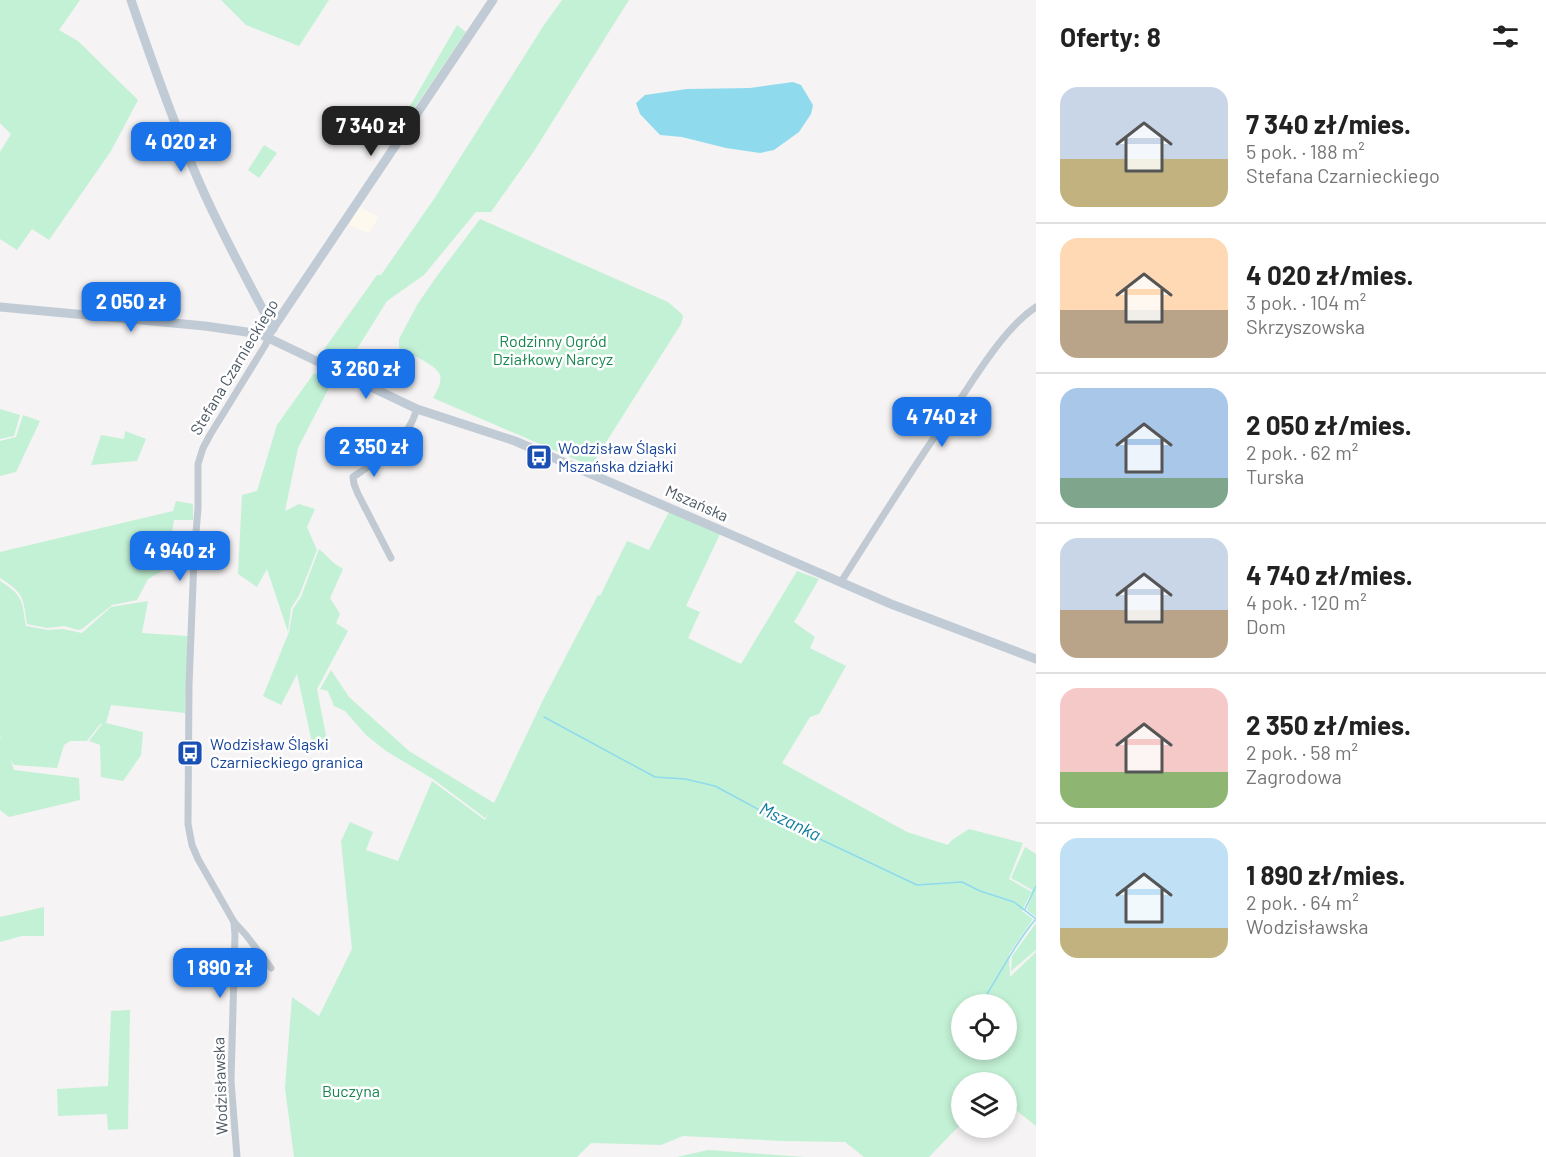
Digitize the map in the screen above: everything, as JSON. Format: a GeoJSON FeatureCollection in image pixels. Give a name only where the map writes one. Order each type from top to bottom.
{"type":"FeatureCollection","features":[{"type":"Feature","properties":{"kind":"street"},"geometry":{"type":"LineString","coordinates":[[131,0],[197,177],[271,333]]}},
{"type":"Feature","properties":{"kind":"street","name":"Stefana Czarnieckiego"},"geometry":{"type":"LineString","coordinates":[[234,922],[205,874],[188,830],[188,695],[198,508],[198,464],[203,448],[271,333],[493,0]]}},
{"type":"Feature","properties":{"kind":"street","name":"Mszańska"},"geometry":{"type":"LineString","coordinates":[[0,307],[271,333],[281,343],[417,410],[526,445],[891,604],[1036,658]]}},
{"type":"Feature","properties":{"kind":"street"},"geometry":{"type":"LineString","coordinates":[[841,582],[874,528],[978,372],[1010,330],[1036,307]]}},
{"type":"Feature","properties":{"kind":"street"},"geometry":{"type":"LineString","coordinates":[[391,558],[358,494],[353,477],[388,453],[404,437],[417,410]]}},
{"type":"Feature","properties":{"kind":"street"},"geometry":{"type":"LineString","coordinates":[[234,922],[271,968]]}},
{"type":"Feature","properties":{"kind":"street","name":"Wodzisławska"},"geometry":{"type":"LineString","coordinates":[[234,922],[231,1081],[237,1157]]}},
{"type":"Feature","properties":{"kind":"shaded area"},"geometry":{"type":"Polygon","coordinates":[[[360,207],[379,217],[369,233],[349,225],[360,207]]]}},
{"type":"Feature","properties":{"kind":"green space"},"geometry":{"type":"Polygon","coordinates":[[[0,0],[80,0],[59,30],[78,41],[138,100],[111,151],[49,240],[32,229],[17,250],[0,239],[0,152],[11,134],[0,123],[0,0]]]}},
{"type":"Feature","properties":{"kind":"green space"},"geometry":{"type":"Polygon","coordinates":[[[221,0],[329,0],[299,46],[246,25],[221,0]]]}},
{"type":"Feature","properties":{"kind":"green space"},"geometry":{"type":"Polygon","coordinates":[[[562,0],[629,0],[534,151],[491,212],[476,212],[424,275],[387,301],[347,365],[320,355],[377,275],[381,275],[434,199],[562,0]]]}},
{"type":"Feature","properties":{"kind":"green space"},"geometry":{"type":"Polygon","coordinates":[[[457,25],[466,32],[405,122],[402,120],[457,25]]]}},
{"type":"Feature","properties":{"kind":"green space"},"geometry":{"type":"Polygon","coordinates":[[[264,145],[277,153],[259,178],[248,170],[264,145]]]}},
{"type":"Feature","properties":{"kind":"green space","name":"Rodzinny Ogród Działkowy Narcyz"},"geometry":{"type":"Polygon","coordinates":[[[480,219],[668,302],[682,314],[681,324],[591,466],[433,398],[440,381],[438,371],[428,363],[399,348],[399,339],[417,305],[480,219]]]}},
{"type":"Feature","properties":{"kind":"green space"},"geometry":{"type":"Polygon","coordinates":[[[314,373],[332,382],[298,448],[285,511],[299,504],[315,509],[307,527],[317,550],[299,596],[291,608],[288,632],[267,569],[257,587],[238,574],[242,495],[257,491],[277,425],[314,373]]]}},
{"type":"Feature","properties":{"kind":"green space"},"geometry":{"type":"Polygon","coordinates":[[[0,409],[20,415],[14,436],[0,439],[0,409]]]}},
{"type":"Feature","properties":{"kind":"green space"},"geometry":{"type":"Polygon","coordinates":[[[23,415],[40,421],[16,472],[0,476],[0,441],[16,437],[23,415]]]}},
{"type":"Feature","properties":{"kind":"green space"},"geometry":{"type":"Polygon","coordinates":[[[125,431],[146,439],[137,461],[91,465],[101,435],[124,439],[125,431]]]}},
{"type":"Feature","properties":{"kind":"green space"},"geometry":{"type":"Polygon","coordinates":[[[176,501],[193,504],[193,520],[174,520],[171,540],[190,541],[190,555],[148,579],[137,600],[112,605],[78,630],[64,626],[47,628],[27,624],[21,596],[0,578],[0,552],[173,511],[176,501]]]}},
{"type":"Feature","properties":{"kind":"green space","name":"Buczyna"},"geometry":{"type":"Polygon","coordinates":[[[670,510],[720,534],[686,606],[700,612],[688,638],[741,664],[797,571],[819,579],[794,622],[815,637],[810,648],[846,666],[819,714],[810,717],[782,763],[907,832],[948,845],[969,829],[1023,843],[1009,879],[1032,892],[1011,878],[1025,847],[1036,854],[1036,917],[1027,910],[1031,893],[1022,911],[1033,919],[1009,954],[1010,977],[1036,952],[1036,1126],[1017,1111],[1017,1072],[951,1072],[951,1134],[929,1157],[864,1157],[845,1142],[683,1136],[661,1145],[591,1143],[577,1157],[294,1157],[285,1088],[292,997],[319,1016],[352,949],[341,841],[350,822],[373,832],[366,850],[398,861],[432,781],[485,820],[488,814],[485,818],[433,779],[386,751],[366,735],[345,711],[334,706],[328,691],[320,689],[331,670],[349,697],[409,751],[494,803],[544,698],[598,595],[600,596],[627,541],[649,550],[670,510]]]}},
{"type":"Feature","properties":{"kind":"green space"},"geometry":{"type":"Polygon","coordinates":[[[319,549],[343,569],[330,598],[340,614],[336,623],[348,631],[317,689],[327,741],[313,747],[297,674],[281,705],[263,696],[289,632],[293,609],[301,597],[319,549]]]}},
{"type":"Feature","properties":{"kind":"green space"},"geometry":{"type":"Polygon","coordinates":[[[0,581],[13,590],[20,599],[26,626],[82,633],[111,607],[148,601],[142,633],[188,636],[185,713],[111,705],[106,723],[143,732],[141,755],[123,781],[101,777],[100,745],[89,741],[101,723],[87,741],[70,741],[64,745],[57,768],[14,765],[11,760],[14,770],[79,778],[80,800],[9,817],[0,810],[0,581]]]}},
{"type":"Feature","properties":{"kind":"green space"},"geometry":{"type":"Polygon","coordinates":[[[44,907],[44,936],[22,936],[0,942],[0,917],[44,907]]]}},
{"type":"Feature","properties":{"kind":"green space"},"geometry":{"type":"Polygon","coordinates":[[[1036,923],[1036,950],[1011,971],[1012,956],[1036,923]]]}},
{"type":"Feature","properties":{"kind":"green space"},"geometry":{"type":"Polygon","coordinates":[[[130,1010],[128,1129],[108,1130],[107,1114],[58,1116],[57,1089],[108,1086],[111,1011],[130,1010]]]}},
{"type":"Feature","properties":{"kind":"green space"},"geometry":{"type":"Polygon","coordinates":[[[708,1150],[805,1157],[677,1157],[708,1150]]]}},
{"type":"Feature","properties":{"kind":"water"},"geometry":{"type":"Polygon","coordinates":[[[793,82],[801,85],[813,105],[811,114],[799,132],[774,150],[760,153],[726,148],[682,137],[660,135],[640,114],[636,103],[645,95],[687,89],[750,88],[793,82]]]}},
{"type":"Feature","properties":{"kind":"waterway","name":"Mszanka"},"geometry":{"type":"LineString","coordinates":[[544,717],[655,777],[685,779],[715,786],[765,813],[917,885],[962,882],[980,891],[1014,902],[1036,919]]}},
{"type":"Feature","properties":{"kind":"waterway"},"geometry":{"type":"LineString","coordinates":[[1025,909],[1036,886]]}},
{"type":"Feature","properties":{"kind":"waterway"},"geometry":{"type":"LineString","coordinates":[[987,994],[1035,920]]}},
{"type":"Feature","properties":{"kind":"place","name":"Wodzisław Śląski Mszańska działki"},"geometry":{"type":"Point","coordinates":[539,457]}},
{"type":"Feature","properties":{"kind":"place","name":"Wodzisław Śląski Czarnieckiego granica"},"geometry":{"type":"Point","coordinates":[190,753]}}]}
